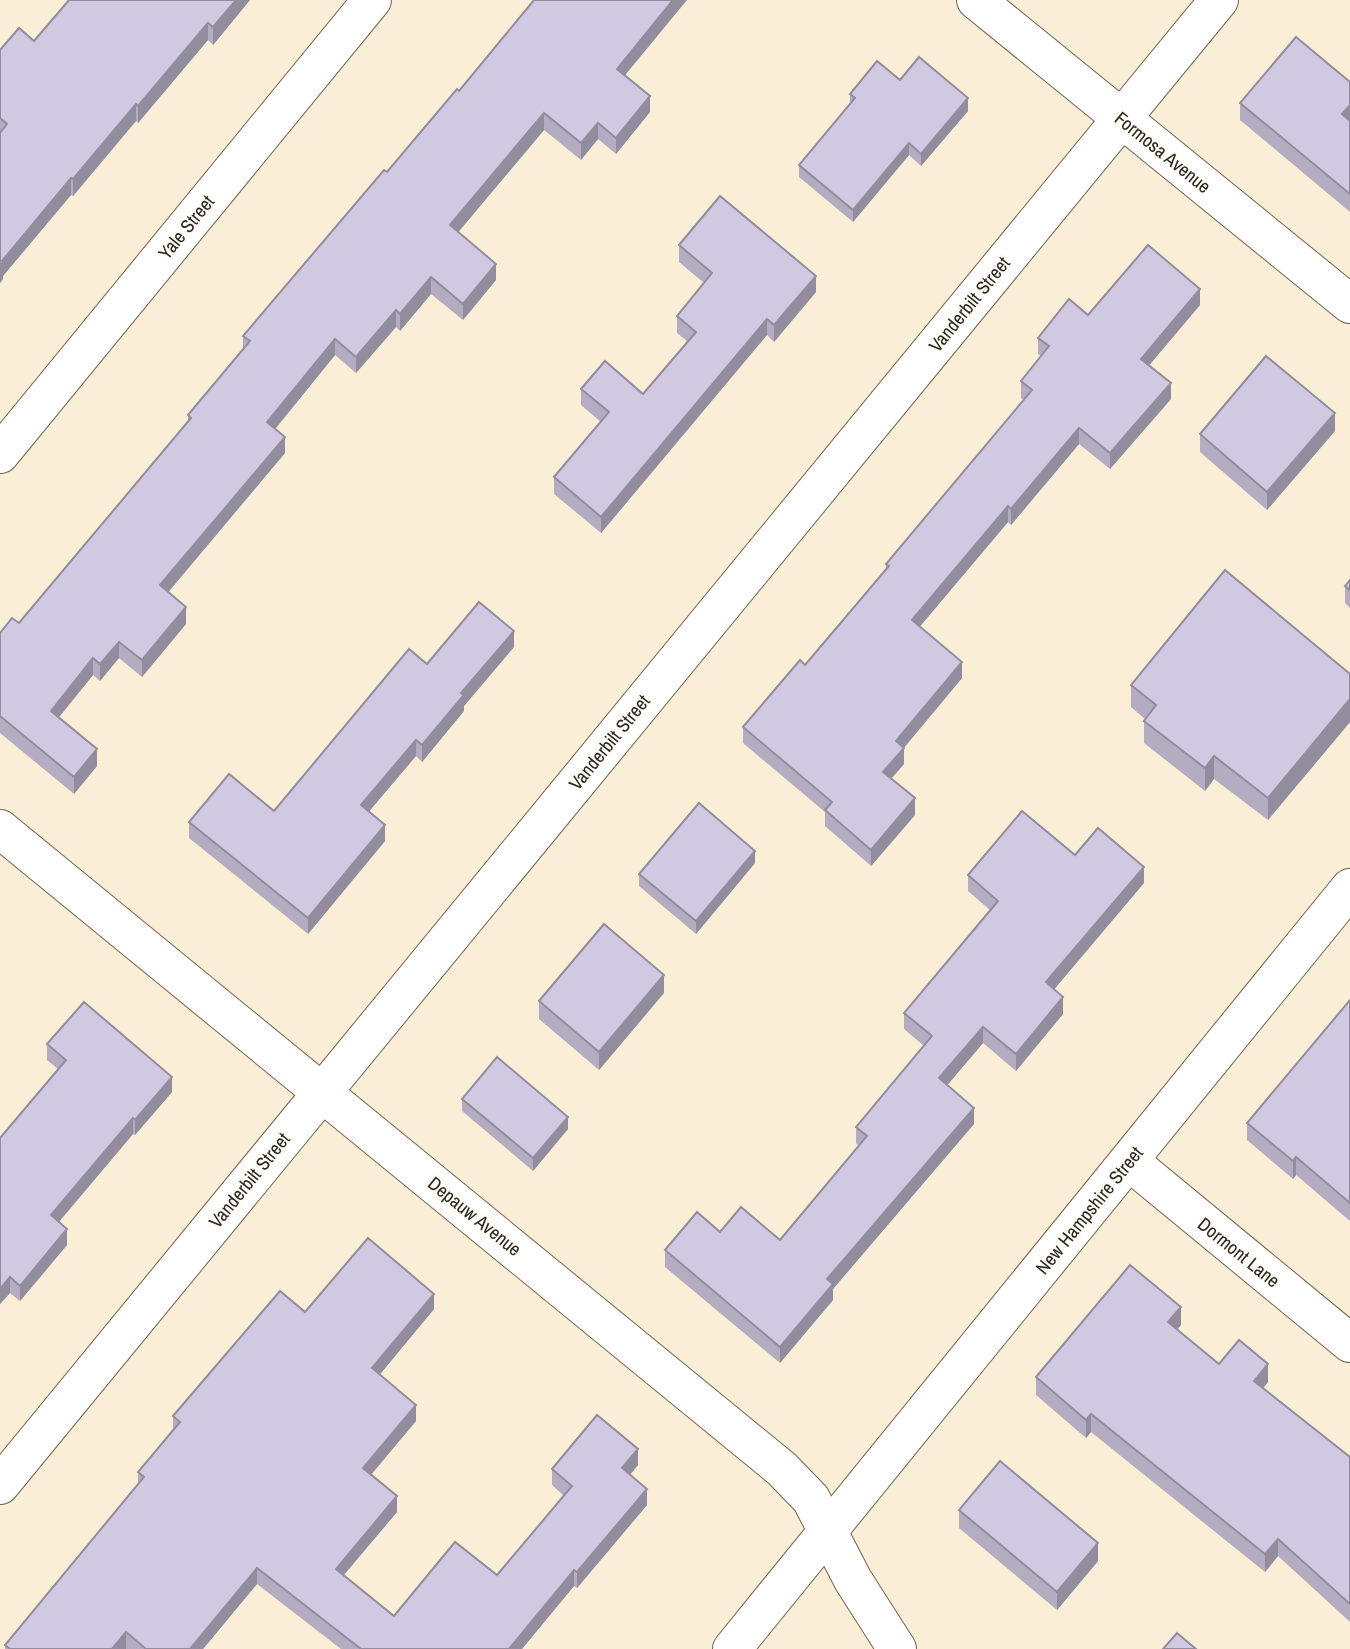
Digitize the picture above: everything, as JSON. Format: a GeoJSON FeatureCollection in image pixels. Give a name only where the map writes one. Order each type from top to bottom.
{"type":"FeatureCollection","features":[{"type":"Feature","properties":{"kind":"street","name":"Yale Street"},"geometry":{"type":"LineString","coordinates":[[0,454],[372,0]]}},
{"type":"Feature","properties":{"kind":"street","name":"Formosa Avenue"},"geometry":{"type":"LineString","coordinates":[[976,0],[1350,304]]}},
{"type":"Feature","properties":{"kind":"street","name":"Vanderbilt Street"},"geometry":{"type":"LineString","coordinates":[[0,1485],[1219,0]]}},
{"type":"Feature","properties":{"kind":"street","name":"Depauw Avenue"},"geometry":{"type":"LineString","coordinates":[[0,829],[782,1469],[811,1499],[853,1580],[897,1649]]}},
{"type":"Feature","properties":{"kind":"street","name":"New Hampshire Street"},"geometry":{"type":"LineString","coordinates":[[732,1649],[1350,888]]}},
{"type":"Feature","properties":{"kind":"street","name":"Dormont Lane"},"geometry":{"type":"LineString","coordinates":[[1129,1161],[1350,1343]]}},
{"type":"Feature","properties":{"kind":"building"},"geometry":{"type":"Polygon","coordinates":[[[69,0],[236,0],[213,27],[208,23],[138,106],[136,104],[73,179],[71,178],[0,266],[0,133],[7,124],[0,118],[0,50],[19,28],[34,41],[69,0]]]}},
{"type":"Feature","properties":{"kind":"building"},"geometry":{"type":"Polygon","coordinates":[[[534,0],[673,0],[617,69],[650,96],[616,138],[598,123],[581,143],[544,113],[450,225],[496,264],[463,304],[431,277],[400,314],[396,310],[356,357],[335,339],[267,422],[285,437],[160,585],[186,607],[142,660],[119,642],[100,664],[93,658],[51,711],[97,749],[74,777],[0,716],[0,633],[12,618],[19,623],[191,418],[188,415],[250,341],[243,336],[384,170],[387,172],[457,89],[459,91],[534,0]]]}},
{"type":"Feature","properties":{"kind":"building"},"geometry":{"type":"Polygon","coordinates":[[[1296,37],[1350,82],[1350,105],[1342,114],[1350,121],[1350,194],[1240,103],[1296,37]]]}},
{"type":"Feature","properties":{"kind":"building"},"geometry":{"type":"Polygon","coordinates":[[[919,57],[968,98],[921,154],[909,143],[853,210],[799,165],[855,98],[850,94],[877,61],[900,80],[919,57]]]}},
{"type":"Feature","properties":{"kind":"building"},"geometry":{"type":"Polygon","coordinates":[[[720,196],[816,276],[774,325],[767,319],[601,517],[554,477],[609,412],[581,389],[605,361],[643,394],[696,332],[677,316],[712,273],[679,245],[720,196]]]}},
{"type":"Feature","properties":{"kind":"building"},"geometry":{"type":"Polygon","coordinates":[[[1148,245],[1200,289],[1141,359],[1171,383],[1110,453],[1079,428],[1011,509],[1008,506],[912,620],[962,662],[896,741],[904,748],[883,772],[915,798],[871,850],[825,810],[832,802],[743,727],[800,660],[805,665],[1032,390],[1021,381],[1049,346],[1038,338],[1069,299],[1088,315],[1148,245]]]}},
{"type":"Feature","properties":{"kind":"building"},"geometry":{"type":"Polygon","coordinates":[[[1266,356],[1335,413],[1267,492],[1200,434],[1266,356]]]}},
{"type":"Feature","properties":{"kind":"building"},"geometry":{"type":"Polygon","coordinates":[[[1225,570],[1350,674],[1350,699],[1268,798],[1214,756],[1205,768],[1144,721],[1156,705],[1131,685],[1225,570]]]}},
{"type":"Feature","properties":{"kind":"building"},"geometry":{"type":"Polygon","coordinates":[[[479,602],[514,631],[461,693],[464,695],[422,745],[416,740],[361,805],[385,825],[308,918],[189,822],[229,774],[274,811],[409,649],[427,664],[479,602]]]}},
{"type":"Feature","properties":{"kind":"building"},"geometry":{"type":"Polygon","coordinates":[[[699,803],[755,851],[696,921],[639,874],[699,803]]]}},
{"type":"Feature","properties":{"kind":"building"},"geometry":{"type":"Polygon","coordinates":[[[1022,811],[1075,855],[1098,828],[1144,867],[1046,982],[1063,997],[1016,1054],[983,1027],[939,1078],[974,1108],[827,1279],[833,1284],[780,1347],[665,1250],[697,1212],[720,1232],[741,1207],[780,1240],[867,1136],[856,1127],[932,1036],[904,1013],[998,901],[968,875],[1022,811]]]}},
{"type":"Feature","properties":{"kind":"building"},"geometry":{"type":"Polygon","coordinates":[[[604,924],[664,975],[599,1052],[539,1001],[604,924]]]}},
{"type":"Feature","properties":{"kind":"building"},"geometry":{"type":"Polygon","coordinates":[[[1350,1000],[1350,1203],[1296,1157],[1293,1161],[1247,1123],[1350,1000]]]}},
{"type":"Feature","properties":{"kind":"building"},"geometry":{"type":"Polygon","coordinates":[[[84,1002],[172,1077],[135,1120],[133,1118],[51,1215],[67,1229],[20,1286],[10,1277],[0,1289],[0,1138],[66,1060],[47,1044],[84,1002]]]}},
{"type":"Feature","properties":{"kind":"building"},"geometry":{"type":"Polygon","coordinates":[[[497,1057],[568,1117],[533,1158],[462,1099],[497,1057]]]}},
{"type":"Feature","properties":{"kind":"building"},"geometry":{"type":"Polygon","coordinates":[[[368,1238],[434,1294],[372,1368],[416,1405],[363,1468],[397,1496],[336,1569],[394,1616],[455,1542],[497,1575],[572,1486],[552,1469],[597,1415],[638,1449],[622,1468],[647,1489],[577,1572],[574,1570],[509,1649],[361,1649],[257,1568],[190,1649],[146,1649],[126,1632],[112,1649],[10,1649],[5,1645],[144,1477],[138,1472],[180,1422],[173,1416],[280,1291],[305,1312],[368,1238]]]}},
{"type":"Feature","properties":{"kind":"building"},"geometry":{"type":"Polygon","coordinates":[[[1130,1265],[1181,1307],[1168,1322],[1219,1364],[1239,1340],[1268,1364],[1254,1381],[1350,1457],[1350,1604],[1278,1539],[1265,1554],[1091,1414],[1086,1420],[1036,1377],[1130,1265]]]}},
{"type":"Feature","properties":{"kind":"building"},"geometry":{"type":"Polygon","coordinates":[[[1000,1461],[1098,1543],[1057,1592],[959,1510],[1000,1461]]]}},
{"type":"Feature","properties":{"kind":"building"},"geometry":{"type":"Polygon","coordinates":[[[1177,1633],[1196,1649],[1163,1649],[1177,1633]]]}}]}
